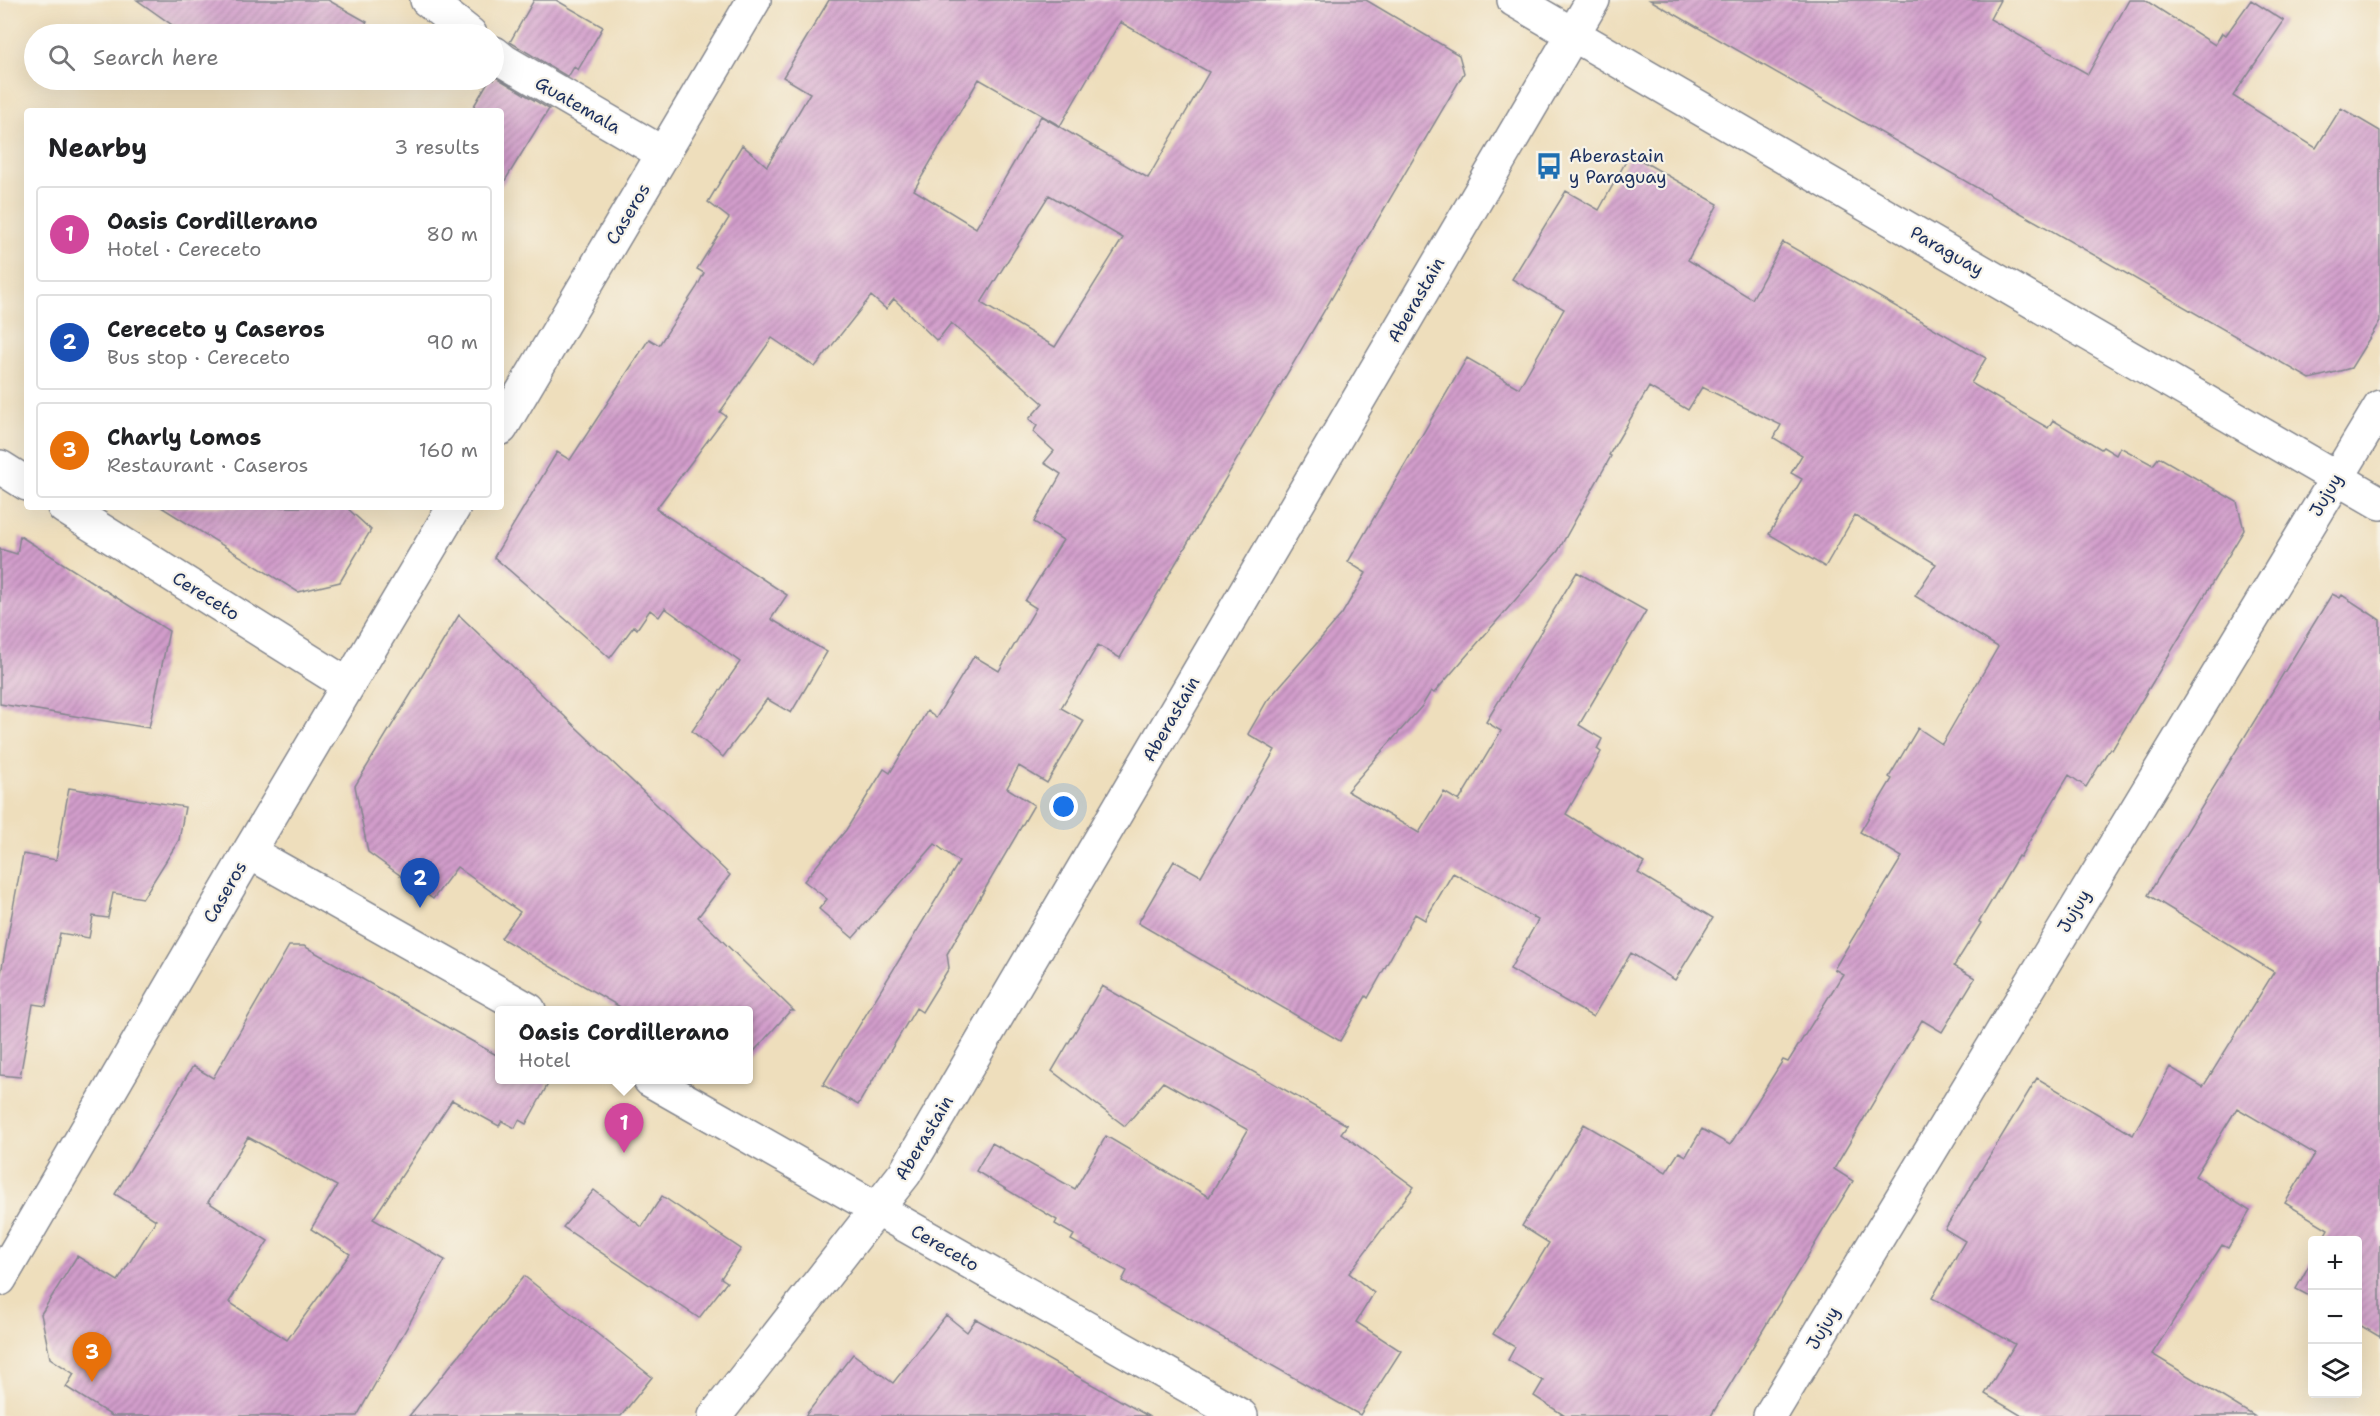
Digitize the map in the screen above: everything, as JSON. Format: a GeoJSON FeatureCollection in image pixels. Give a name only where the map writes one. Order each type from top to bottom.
{"type":"FeatureCollection","features":[{"type":"Feature","properties":{"kind":"street"},"geometry":{"type":"LineString","coordinates":[[427,0],[457,24]]}},
{"type":"Feature","properties":{"kind":"street","name":"Caseros"},"geometry":{"type":"LineString","coordinates":[[504,423],[754,0]]}},
{"type":"Feature","properties":{"kind":"street","name":"Paraguay"},"geometry":{"type":"LineString","coordinates":[[1514,0],[2380,503]]}},
{"type":"Feature","properties":{"kind":"street","name":"Aberastain"},"geometry":{"type":"LineString","coordinates":[[716,1416],[905,1173],[1593,0]]}},
{"type":"Feature","properties":{"kind":"street","name":"Guatemala"},"geometry":{"type":"LineString","coordinates":[[504,61],[664,154]]}},
{"type":"Feature","properties":{"kind":"street","name":"Jujuy"},"geometry":{"type":"LineString","coordinates":[[1770,1416],[2380,407]]}},
{"type":"Feature","properties":{"kind":"street"},"geometry":{"type":"LineString","coordinates":[[0,467],[24,482]]}},
{"type":"Feature","properties":{"kind":"street","name":"Cereceto"},"geometry":{"type":"LineString","coordinates":[[68,510],[348,685]]}},
{"type":"Feature","properties":{"kind":"street","name":"Caseros"},"geometry":{"type":"LineString","coordinates":[[0,1279],[249,852],[452,510]]}},
{"type":"Feature","properties":{"kind":"street"},"geometry":{"type":"LineString","coordinates":[[249,852],[520,1006]]}},
{"type":"Feature","properties":{"kind":"street","name":"Cereceto"},"geometry":{"type":"LineString","coordinates":[[657,1084],[1240,1416]]}},
{"type":"Feature","properties":{"kind":"building"},"geometry":{"type":"Polygon","coordinates":[[[137,0],[328,0],[367,22],[366,24],[171,24],[137,0]]]}},
{"type":"Feature","properties":{"kind":"building"},"geometry":{"type":"Polygon","coordinates":[[[534,0],[556,0],[603,27],[578,70],[574,67],[568,77],[510,42],[534,0]]]}},
{"type":"Feature","properties":{"kind":"building"},"geometry":{"type":"Polygon","coordinates":[[[829,0],[1366,0],[1459,55],[1464,73],[1120,658],[1098,645],[1061,708],[1084,721],[1047,783],[1019,766],[1007,788],[1034,805],[947,954],[949,968],[922,1012],[916,1008],[858,1105],[823,1085],[959,862],[935,844],[853,938],[819,909],[827,899],[804,881],[846,830],[884,769],[890,773],[927,711],[936,718],[974,656],[999,671],[1036,608],[1025,601],[1063,540],[1034,522],[1061,474],[1044,463],[1054,451],[1033,432],[1037,426],[1029,419],[1043,403],[951,323],[937,341],[894,299],[886,309],[871,296],[815,367],[772,338],[720,412],[726,416],[656,509],[787,595],[771,619],[827,652],[791,713],[767,699],[723,757],[692,731],[740,662],[665,608],[659,617],[650,610],[637,629],[634,626],[610,658],[494,557],[557,452],[570,460],[649,339],[659,345],[697,287],[704,273],[697,269],[729,218],[708,202],[742,145],[767,166],[810,93],[783,77],[829,0]],[[1120,22],[1060,126],[979,79],[914,190],[976,228],[1041,116],[1148,178],[1209,72],[1120,22]],[[1049,195],[981,303],[1055,347],[1123,238],[1049,195]]]}},
{"type":"Feature","properties":{"kind":"building"},"geometry":{"type":"Polygon","coordinates":[[[1650,0],[2000,0],[1990,19],[2088,74],[2129,0],[2145,0],[2215,45],[2222,33],[2226,35],[2251,0],[2284,21],[2233,96],[2316,148],[2341,108],[2380,131],[2380,321],[2351,368],[2310,379],[1650,0]]]}},
{"type":"Feature","properties":{"kind":"building"},"geometry":{"type":"Polygon","coordinates":[[[504,82],[549,109],[504,182],[504,108],[473,108],[483,90],[504,90],[504,82]]]}},
{"type":"Feature","properties":{"kind":"building"},"geometry":{"type":"Polygon","coordinates":[[[1630,154],[1718,204],[1688,260],[1752,299],[1783,242],[1986,358],[1971,383],[2048,428],[2053,420],[2101,449],[2103,447],[2116,455],[2120,447],[2153,465],[2159,457],[2237,502],[2244,530],[2112,750],[2110,748],[2086,787],[2069,775],[2020,857],[2018,856],[1954,966],[1975,978],[1942,1032],[1922,1020],[1834,1169],[1853,1181],[1711,1416],[1565,1416],[1534,1396],[1543,1381],[1508,1360],[1515,1347],[1493,1334],[1549,1243],[1522,1226],[1584,1124],[1666,1172],[1679,1152],[1686,1156],[1702,1129],[1730,1145],[1783,1060],[1788,1062],[1843,974],[1834,969],[1902,857],[1860,832],[1892,779],[1889,777],[1918,728],[1942,744],[1998,647],[1915,596],[1936,564],[1855,515],[1825,567],[1769,534],[1802,479],[1791,473],[1802,455],[1774,438],[1781,425],[1702,387],[1688,410],[1649,387],[1609,455],[1611,456],[1558,551],[1434,693],[1431,691],[1422,706],[1347,791],[1419,833],[1444,792],[1459,801],[1501,731],[1486,722],[1577,572],[1646,611],[1579,725],[1602,739],[1597,749],[1601,752],[1566,814],[1644,863],[1638,873],[1713,918],[1675,980],[1631,953],[1593,1017],[1510,969],[1538,920],[1453,873],[1425,920],[1415,914],[1368,998],[1366,996],[1340,1041],[1138,923],[1174,861],[1201,876],[1275,750],[1248,734],[1267,701],[1342,614],[1366,573],[1348,562],[1467,358],[1519,388],[1564,309],[1512,279],[1566,191],[1599,210],[1630,154]]]}},
{"type":"Feature","properties":{"kind":"building"},"geometry":{"type":"Polygon","coordinates":[[[166,510],[349,510],[371,530],[340,582],[298,592],[166,510]]]}},
{"type":"Feature","properties":{"kind":"building"},"geometry":{"type":"Polygon","coordinates":[[[20,536],[169,631],[149,728],[0,704],[0,549],[17,554],[20,536]]]}},
{"type":"Feature","properties":{"kind":"building"},"geometry":{"type":"Polygon","coordinates":[[[2332,594],[2340,598],[2342,595],[2380,620],[2380,1337],[2362,1326],[2362,1236],[2324,1236],[2328,1229],[2285,1203],[2315,1154],[2237,1108],[2195,1176],[2250,1211],[2228,1248],[2222,1245],[2152,1354],[2254,1416],[2022,1416],[1985,1394],[2015,1344],[1932,1298],[1965,1241],[1945,1229],[2037,1078],[2133,1135],[2170,1067],[2203,1087],[2274,972],[2148,895],[2332,594]]]}},
{"type":"Feature","properties":{"kind":"building"},"geometry":{"type":"Polygon","coordinates":[[[459,615],[730,875],[698,917],[794,1011],[790,1011],[753,1052],[753,1006],[618,1006],[501,938],[520,912],[457,867],[433,899],[368,852],[355,786],[459,615]]]}},
{"type":"Feature","properties":{"kind":"building"},"geometry":{"type":"Polygon","coordinates":[[[69,788],[185,807],[179,840],[143,898],[113,893],[108,918],[93,916],[89,938],[60,933],[46,1006],[33,1004],[20,1077],[0,1075],[0,978],[23,854],[56,860],[69,788]]]}},
{"type":"Feature","properties":{"kind":"building"},"geometry":{"type":"Polygon","coordinates":[[[289,946],[304,946],[495,1054],[495,1084],[548,1084],[526,1124],[519,1120],[515,1128],[502,1121],[499,1126],[452,1100],[373,1219],[445,1260],[357,1416],[112,1416],[66,1387],[74,1374],[50,1358],[41,1314],[77,1256],[118,1281],[156,1220],[115,1194],[193,1066],[213,1078],[289,946]],[[248,1137],[208,1202],[268,1241],[229,1302],[287,1340],[350,1254],[311,1229],[337,1186],[248,1137]]]}},
{"type":"Feature","properties":{"kind":"building"},"geometry":{"type":"Polygon","coordinates":[[[1102,986],[1347,1125],[1341,1133],[1414,1187],[1349,1273],[1374,1293],[1356,1322],[1401,1351],[1360,1415],[1122,1281],[1127,1271],[1071,1240],[1074,1235],[1055,1224],[1057,1220],[976,1171],[992,1143],[1075,1189],[1106,1136],[1209,1197],[1248,1130],[1163,1082],[1125,1126],[1052,1071],[1102,986]]]}},
{"type":"Feature","properties":{"kind":"building"},"geometry":{"type":"Polygon","coordinates":[[[594,1190],[642,1227],[662,1196],[741,1249],[721,1278],[727,1282],[699,1318],[563,1227],[594,1190]]]}},
{"type":"Feature","properties":{"kind":"building"},"geometry":{"type":"Polygon","coordinates":[[[2308,1267],[2308,1295],[2296,1289],[2308,1267]]]}},
{"type":"Feature","properties":{"kind":"building"},"geometry":{"type":"Polygon","coordinates":[[[524,1276],[652,1377],[621,1416],[409,1416],[524,1276]]]}},
{"type":"Feature","properties":{"kind":"building"},"geometry":{"type":"Polygon","coordinates":[[[946,1315],[967,1332],[976,1319],[1148,1416],[805,1416],[853,1354],[893,1383],[946,1315]]]}},
{"type":"Feature","properties":{"kind":"place","name":"Aberastain y Paraguay"},"geometry":{"type":"Point","coordinates":[1549,166]}},
{"type":"Feature","properties":{"kind":"place","name":"Cereceto y Caseros"},"geometry":{"type":"Point","coordinates":[420,908]}},
{"type":"Feature","properties":{"kind":"place","name":"Oasis Cordillerano"},"geometry":{"type":"Point","coordinates":[624,1153]}},
{"type":"Feature","properties":{"kind":"place","name":"Charly Lomos"},"geometry":{"type":"Point","coordinates":[92,1382]}}]}
